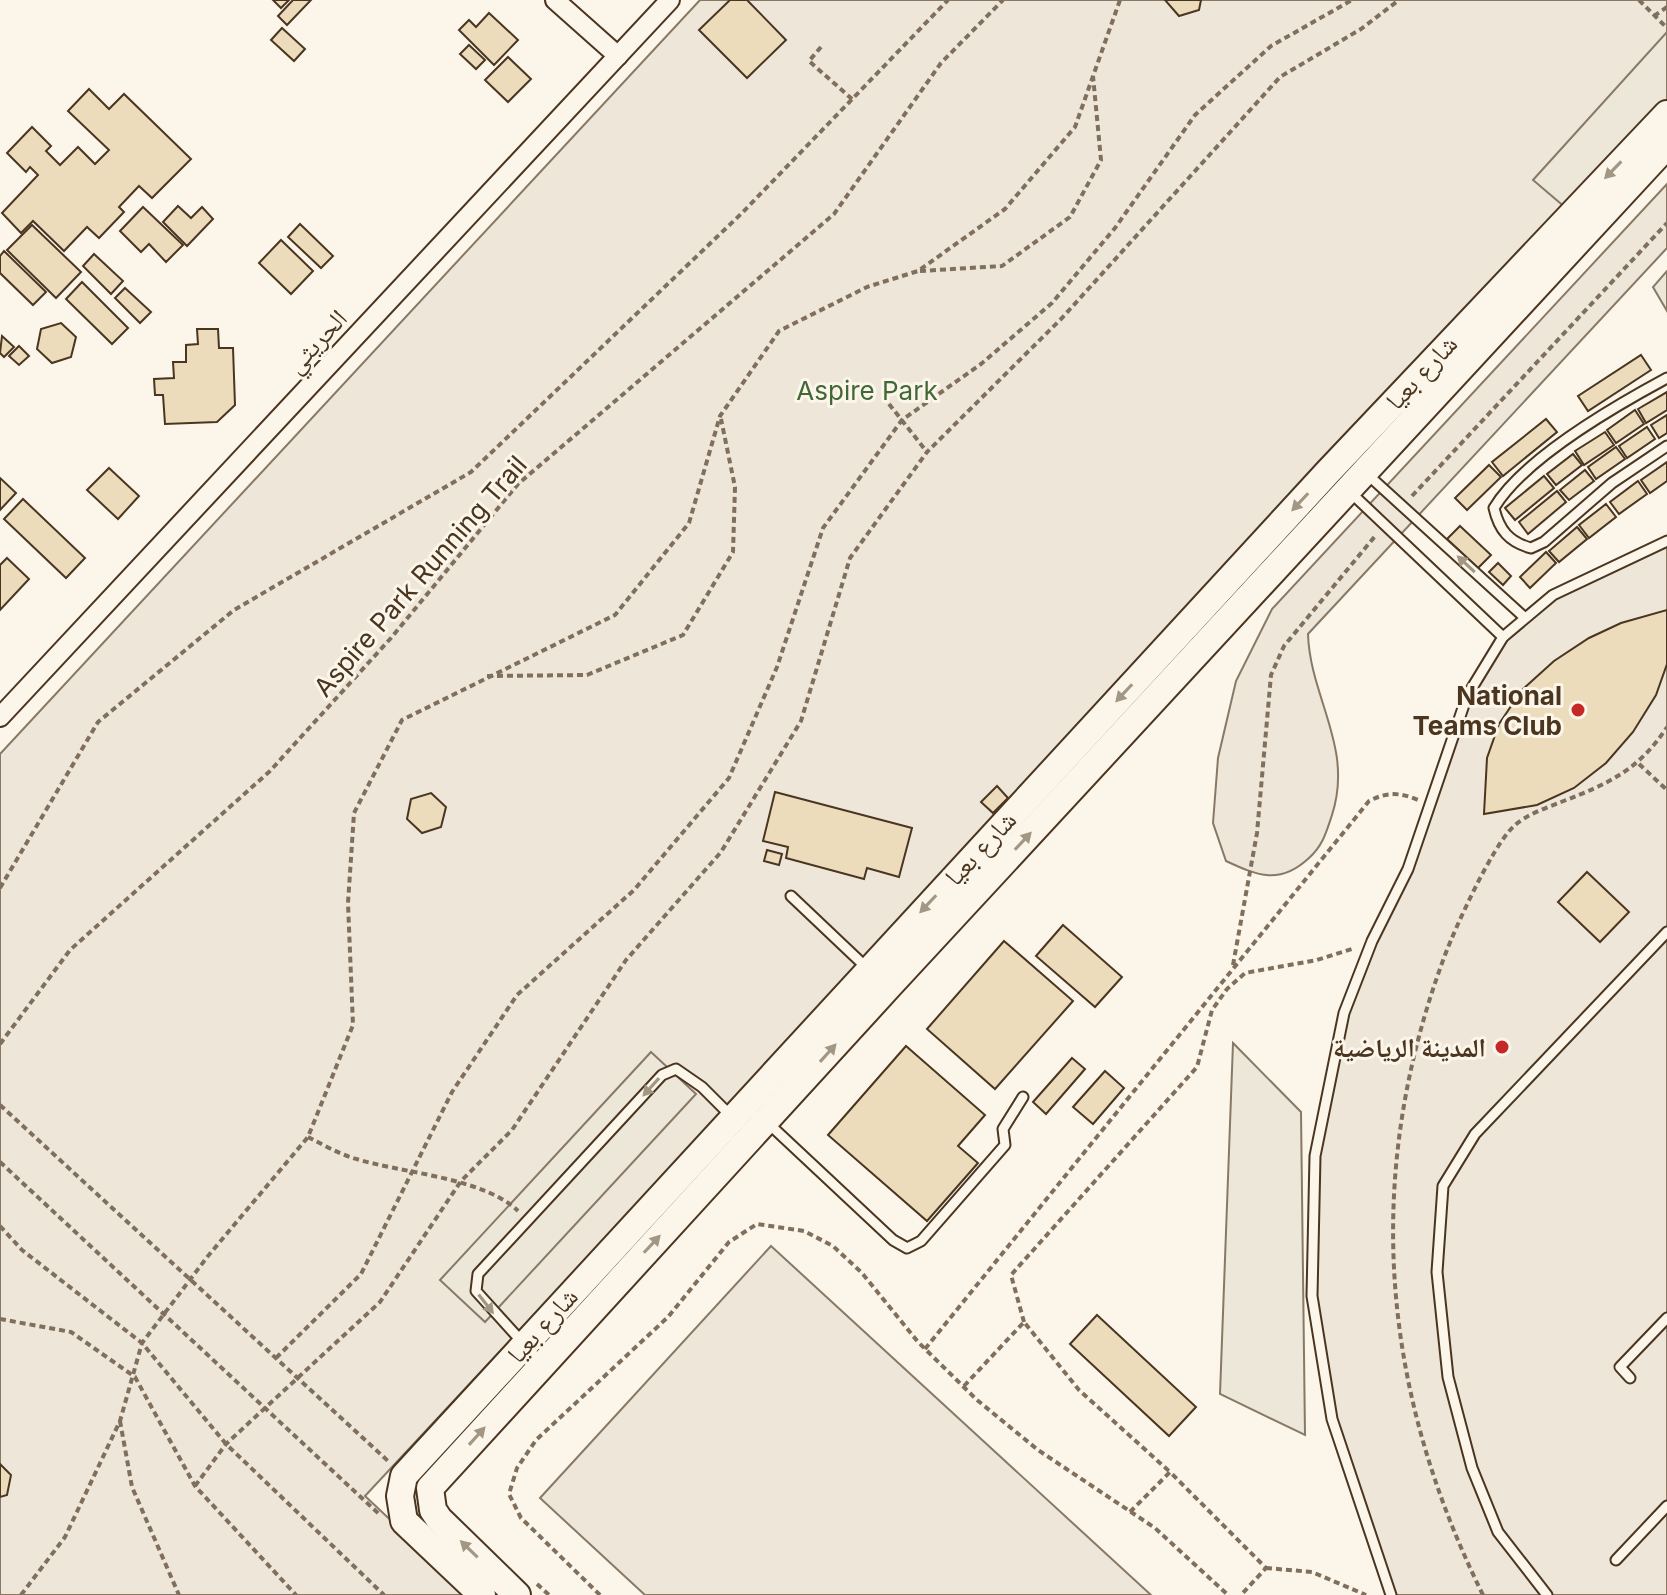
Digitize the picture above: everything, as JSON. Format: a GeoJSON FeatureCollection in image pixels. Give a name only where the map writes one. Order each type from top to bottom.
{"type":"FeatureCollection","features":[{"type":"Feature","properties":{"kind":"street"},"geometry":{"type":"LineString","coordinates":[[555,0],[618,56]]}},
{"type":"Feature","properties":{"kind":"street","name":"الحريثي"},"geometry":{"type":"LineString","coordinates":[[0,717],[670,0]]}},
{"type":"Feature","properties":{"kind":"street","name":"شارع بعيا"},"geometry":{"type":"LineString","coordinates":[[404,1476],[533,1355],[766,1121],[1358,483],[1667,114]]}},
{"type":"Feature","properties":{"kind":"street","name":"شارع بعيا"},"geometry":{"type":"LineString","coordinates":[[522,1585],[439,1519],[433,1510],[430,1488],[533,1355],[739,1110],[1336,463],[1565,239],[1667,145]]}},
{"type":"Feature","properties":{"kind":"street"},"geometry":{"type":"LineString","coordinates":[[868,969],[888,987]]}},
{"type":"Feature","properties":{"kind":"street"},"geometry":{"type":"LineString","coordinates":[[739,1110],[766,1121]]}},
{"type":"Feature","properties":{"kind":"street"},"geometry":{"type":"LineString","coordinates":[[404,1476],[400,1496],[404,1521],[482,1595]]}},
{"type":"Feature","properties":{"kind":"lane"},"geometry":{"type":"LineString","coordinates":[[1667,378],[1568,438],[1503,493],[1494,508],[1498,525],[1514,543],[1531,548],[1544,542],[1612,483],[1667,446]]}},
{"type":"Feature","properties":{"kind":"lane"},"geometry":{"type":"LineString","coordinates":[[1336,463],[1358,483],[1402,505],[1524,617]]}},
{"type":"Feature","properties":{"kind":"lane"},"geometry":{"type":"LineString","coordinates":[[1336,463],[1358,483],[1386,524],[1503,637]]}},
{"type":"Feature","properties":{"kind":"lane"},"geometry":{"type":"LineString","coordinates":[[1391,1595],[1332,1419],[1312,1296],[1315,1156],[1344,1013],[1372,941],[1408,869],[1467,696],[1503,637],[1553,595],[1667,541]]}},
{"type":"Feature","properties":{"kind":"lane"},"geometry":{"type":"LineString","coordinates":[[791,896],[868,969]]}},
{"type":"Feature","properties":{"kind":"lane"},"geometry":{"type":"LineString","coordinates":[[1547,1595],[1498,1532],[1472,1468],[1448,1377],[1437,1272],[1443,1186],[1475,1134],[1667,932]]}},
{"type":"Feature","properties":{"kind":"lane"},"geometry":{"type":"LineString","coordinates":[[533,1355],[476,1291],[478,1274],[662,1075],[676,1069],[739,1110]]}},
{"type":"Feature","properties":{"kind":"lane"},"geometry":{"type":"LineString","coordinates":[[766,1121],[893,1240],[907,1248],[921,1241],[1005,1145],[1003,1129],[1023,1097]]}},
{"type":"Feature","properties":{"kind":"lane"},"geometry":{"type":"LineString","coordinates":[[1630,1378],[1620,1367],[1667,1318]]}},
{"type":"Feature","properties":{"kind":"lane"},"geometry":{"type":"LineString","coordinates":[[1616,1560],[1667,1506]]}},
{"type":"Feature","properties":{"kind":"path"},"geometry":{"type":"LineString","coordinates":[[0,888],[98,722],[234,610],[471,472],[742,213],[948,0]]}},
{"type":"Feature","properties":{"kind":"path","name":"Aspire Park Running Trail"},"geometry":{"type":"LineString","coordinates":[[0,1044],[70,950],[270,771],[391,638],[518,484],[834,214],[941,63],[1003,0]]}},
{"type":"Feature","properties":{"kind":"path"},"geometry":{"type":"LineString","coordinates":[[918,271],[1005,209],[1075,127],[1120,0]]}},
{"type":"Feature","properties":{"kind":"path"},"geometry":{"type":"LineString","coordinates":[[276,1358],[361,1274],[452,1092],[517,995],[634,890],[729,778],[777,667],[823,528],[902,420],[981,364],[1052,303],[1115,228],[1195,115],[1271,46],[1352,0]]}},
{"type":"Feature","properties":{"kind":"path"},"geometry":{"type":"LineString","coordinates":[[195,1486],[226,1444],[380,1302],[461,1181],[512,1130],[626,960],[721,852],[801,721],[850,558],[927,452],[1062,318],[1280,77],[1361,29],[1399,0]]}},
{"type":"Feature","properties":{"kind":"path"},"geometry":{"type":"LineString","coordinates":[[1639,0],[1667,28]]}},
{"type":"Feature","properties":{"kind":"path"},"geometry":{"type":"LineString","coordinates":[[1654,16],[1667,7]]}},
{"type":"Feature","properties":{"kind":"path"},"geometry":{"type":"LineString","coordinates":[[821,47],[809,61],[852,99]]}},
{"type":"Feature","properties":{"kind":"path"},"geometry":{"type":"LineString","coordinates":[[21,1595],[65,1537],[120,1421],[135,1377],[142,1343],[308,1137],[353,1025],[348,903],[354,813],[402,720],[485,676],[615,615],[689,523],[720,416],[779,331],[867,287],[918,271],[1002,266],[1070,217],[1101,160],[1093,75]]}},
{"type":"Feature","properties":{"kind":"path"},"geometry":{"type":"LineString","coordinates":[[1402,505],[1667,223]]}},
{"type":"Feature","properties":{"kind":"path"},"geometry":{"type":"LineString","coordinates":[[889,404],[927,452]]}},
{"type":"Feature","properties":{"kind":"path"},"geometry":{"type":"LineString","coordinates":[[485,676],[587,675],[683,635],[733,552],[735,487],[720,416]]}},
{"type":"Feature","properties":{"kind":"path"},"geometry":{"type":"LineString","coordinates":[[1233,965],[1257,833],[1268,697],[1275,662],[1284,646],[1386,524]]}},
{"type":"Feature","properties":{"kind":"path"},"geometry":{"type":"LineString","coordinates":[[1639,764],[1667,790]]}},
{"type":"Feature","properties":{"kind":"path"},"geometry":{"type":"LineString","coordinates":[[925,1349],[1233,965],[1369,801],[1383,794],[1399,793],[1429,804]]}},
{"type":"Feature","properties":{"kind":"path"},"geometry":{"type":"LineString","coordinates":[[1366,1595],[1312,1572],[1266,1568],[1170,1472],[1079,1390],[1024,1322],[1011,1275],[1197,1067],[1212,1010],[1227,989],[1245,973],[1317,960],[1372,941]]}},
{"type":"Feature","properties":{"kind":"path"},"geometry":{"type":"LineString","coordinates":[[0,1105],[404,1476]]}},
{"type":"Feature","properties":{"kind":"path"},"geometry":{"type":"LineString","coordinates":[[308,1137],[349,1157],[413,1174],[461,1181],[510,1204],[528,1221]]}},
{"type":"Feature","properties":{"kind":"path"},"geometry":{"type":"LineString","coordinates":[[0,1162],[391,1525],[404,1521]]}},
{"type":"Feature","properties":{"kind":"path"},"geometry":{"type":"LineString","coordinates":[[600,1595],[521,1518],[509,1494],[517,1468],[536,1440],[668,1317],[729,1242],[757,1224],[804,1231],[833,1246],[862,1273],[925,1349],[963,1387],[1038,1450],[1155,1528],[1228,1595]]}},
{"type":"Feature","properties":{"kind":"path"},"geometry":{"type":"LineString","coordinates":[[0,1226],[22,1250],[142,1343],[226,1444],[384,1595]]}},
{"type":"Feature","properties":{"kind":"path"},"geometry":{"type":"LineString","coordinates":[[0,1319],[71,1332],[135,1377],[195,1486],[296,1595]]}},
{"type":"Feature","properties":{"kind":"path"},"geometry":{"type":"LineString","coordinates":[[963,1387],[1024,1322]]}},
{"type":"Feature","properties":{"kind":"path"},"geometry":{"type":"LineString","coordinates":[[120,1421],[132,1487],[179,1595]]}},
{"type":"Feature","properties":{"kind":"path"},"geometry":{"type":"LineString","coordinates":[[1130,1512],[1170,1472]]}},
{"type":"Feature","properties":{"kind":"path"},"geometry":{"type":"LineString","coordinates":[[1241,1595],[1266,1568]]}},
{"type":"Feature","properties":{"kind":"path"},"geometry":{"type":"LineString","coordinates":[[522,1585],[549,1595]]}},
{"type":"Feature","properties":{"kind":"green space","name":"Aspire Park"},"geometry":{"type":"Polygon","coordinates":[[[700,0],[1667,0],[1667,100],[365,1496],[470,1595],[0,1595],[0,754],[700,0]]]}},
{"type":"Feature","properties":{"kind":"green space"},"geometry":{"type":"Polygon","coordinates":[[[1667,184],[1667,248],[1308,634],[1338,767],[1332,815],[1318,848],[1298,866],[1278,875],[1259,874],[1226,861],[1213,823],[1218,758],[1236,681],[1272,609],[1667,184]]]}},
{"type":"Feature","properties":{"kind":"green space","name":"المدينة الرياضية"},"geometry":{"type":"Polygon","coordinates":[[[1667,541],[1667,1595],[1391,1595],[1332,1419],[1312,1296],[1315,1156],[1344,1013],[1408,869],[1467,696],[1503,637],[1553,595],[1667,541]]]}},
{"type":"Feature","properties":{"kind":"green space"},"geometry":{"type":"Polygon","coordinates":[[[771,1246],[1151,1595],[645,1595],[540,1498],[771,1246]]]}},
{"type":"Feature","properties":{"kind":"shaded area"},"geometry":{"type":"Polygon","coordinates":[[[1667,32],[1667,100],[1566,208],[1533,180],[1667,32]]]}},
{"type":"Feature","properties":{"kind":"shaded area"},"geometry":{"type":"Polygon","coordinates":[[[1667,271],[1667,311],[1653,287],[1667,271]]]}},
{"type":"Feature","properties":{"kind":"shaded area"},"geometry":{"type":"Polygon","coordinates":[[[1233,1043],[1301,1112],[1305,1435],[1220,1394],[1233,1043]]]}},
{"type":"Feature","properties":{"kind":"shaded area"},"geometry":{"type":"Polygon","coordinates":[[[651,1052],[696,1094],[485,1322],[440,1280],[651,1052]]]}},
{"type":"Feature","properties":{"kind":"building"},"geometry":{"type":"Polygon","coordinates":[[[273,0],[289,0],[281,8],[273,0]]]}},
{"type":"Feature","properties":{"kind":"building"},"geometry":{"type":"Polygon","coordinates":[[[293,0],[311,0],[287,25],[278,16],[293,0]]]}},
{"type":"Feature","properties":{"kind":"building"},"geometry":{"type":"Polygon","coordinates":[[[730,0],[747,0],[786,40],[747,78],[699,30],[730,0]]]}},
{"type":"Feature","properties":{"kind":"building"},"geometry":{"type":"Polygon","coordinates":[[[1165,0],[1201,0],[1199,10],[1179,16],[1165,0]]]}},
{"type":"Feature","properties":{"kind":"building"},"geometry":{"type":"Polygon","coordinates":[[[489,13],[518,40],[494,65],[459,30],[469,20],[476,27],[489,13]]]}},
{"type":"Feature","properties":{"kind":"building"},"geometry":{"type":"Polygon","coordinates":[[[282,28],[305,49],[294,61],[271,40],[282,28]]]}},
{"type":"Feature","properties":{"kind":"building"},"geometry":{"type":"Polygon","coordinates":[[[469,45],[485,60],[476,69],[460,54],[469,45]]]}},
{"type":"Feature","properties":{"kind":"building"},"geometry":{"type":"Polygon","coordinates":[[[508,57],[531,79],[508,102],[485,80],[508,57]]]}},
{"type":"Feature","properties":{"kind":"building"},"geometry":{"type":"Polygon","coordinates":[[[89,89],[109,109],[124,94],[191,159],[152,198],[139,186],[119,207],[124,212],[99,238],[87,227],[64,251],[33,221],[21,233],[2,213],[38,175],[30,167],[26,172],[7,153],[32,127],[51,146],[46,151],[60,165],[78,147],[95,164],[109,150],[68,111],[89,89]]]}},
{"type":"Feature","properties":{"kind":"building"},"geometry":{"type":"Polygon","coordinates":[[[178,206],[191,218],[202,207],[213,219],[187,246],[163,222],[178,206]]]}},
{"type":"Feature","properties":{"kind":"building"},"geometry":{"type":"Polygon","coordinates":[[[143,207],[183,245],[166,262],[149,244],[141,252],[120,231],[143,207]]]}},
{"type":"Feature","properties":{"kind":"building"},"geometry":{"type":"Polygon","coordinates":[[[300,224],[333,256],[321,268],[288,237],[300,224]]]}},
{"type":"Feature","properties":{"kind":"building"},"geometry":{"type":"Polygon","coordinates":[[[32,225],[81,272],[56,298],[7,250],[32,225]]]}},
{"type":"Feature","properties":{"kind":"building"},"geometry":{"type":"Polygon","coordinates":[[[281,240],[313,271],[291,294],[259,263],[281,240]]]}},
{"type":"Feature","properties":{"kind":"building"},"geometry":{"type":"Polygon","coordinates":[[[4,251],[46,292],[33,305],[0,273],[0,256],[4,251]]]}},
{"type":"Feature","properties":{"kind":"building"},"geometry":{"type":"Polygon","coordinates":[[[94,254],[123,281],[111,294],[83,266],[94,254]]]}},
{"type":"Feature","properties":{"kind":"building"},"geometry":{"type":"Polygon","coordinates":[[[82,282],[128,328],[112,344],[66,299],[82,282]]]}},
{"type":"Feature","properties":{"kind":"building"},"geometry":{"type":"Polygon","coordinates":[[[125,288],[151,312],[140,323],[115,298],[125,288]]]}},
{"type":"Feature","properties":{"kind":"building"},"geometry":{"type":"Polygon","coordinates":[[[61,323],[76,337],[71,357],[52,363],[37,349],[41,329],[61,323]]]}},
{"type":"Feature","properties":{"kind":"building"},"geometry":{"type":"Polygon","coordinates":[[[197,329],[218,329],[219,348],[233,348],[235,405],[217,422],[165,424],[163,395],[155,395],[154,379],[174,378],[173,362],[186,362],[186,345],[198,344],[197,329]]]}},
{"type":"Feature","properties":{"kind":"building"},"geometry":{"type":"Polygon","coordinates":[[[2,336],[14,347],[4,357],[0,353],[2,336]]]}},
{"type":"Feature","properties":{"kind":"building"},"geometry":{"type":"Polygon","coordinates":[[[19,346],[29,356],[19,365],[9,356],[19,346]]]}},
{"type":"Feature","properties":{"kind":"building"},"geometry":{"type":"Polygon","coordinates":[[[1641,355],[1651,370],[1588,411],[1578,396],[1641,355]]]}},
{"type":"Feature","properties":{"kind":"building"},"geometry":{"type":"Polygon","coordinates":[[[1667,392],[1667,410],[1646,423],[1638,409],[1667,392]]]}},
{"type":"Feature","properties":{"kind":"building"},"geometry":{"type":"Polygon","coordinates":[[[1635,410],[1644,424],[1616,443],[1607,430],[1635,410]]]}},
{"type":"Feature","properties":{"kind":"building"},"geometry":{"type":"Polygon","coordinates":[[[1667,415],[1667,433],[1659,438],[1651,425],[1667,415]]]}},
{"type":"Feature","properties":{"kind":"building"},"geometry":{"type":"Polygon","coordinates":[[[1546,419],[1557,432],[1503,476],[1492,462],[1546,419]]]}},
{"type":"Feature","properties":{"kind":"building"},"geometry":{"type":"Polygon","coordinates":[[[1647,427],[1655,439],[1627,458],[1619,446],[1647,427]]]}},
{"type":"Feature","properties":{"kind":"building"},"geometry":{"type":"Polygon","coordinates":[[[1605,432],[1614,445],[1584,465],[1575,451],[1605,432]]]}},
{"type":"Feature","properties":{"kind":"building"},"geometry":{"type":"Polygon","coordinates":[[[1616,447],[1625,459],[1596,479],[1588,467],[1616,447]]]}},
{"type":"Feature","properties":{"kind":"building"},"geometry":{"type":"Polygon","coordinates":[[[1573,454],[1582,465],[1556,485],[1547,474],[1573,454]]]}},
{"type":"Feature","properties":{"kind":"building"},"geometry":{"type":"Polygon","coordinates":[[[1667,462],[1667,481],[1650,493],[1641,480],[1667,462]]]}},
{"type":"Feature","properties":{"kind":"building"},"geometry":{"type":"Polygon","coordinates":[[[1489,465],[1501,477],[1467,510],[1455,498],[1489,465]]]}},
{"type":"Feature","properties":{"kind":"building"},"geometry":{"type":"Polygon","coordinates":[[[109,468],[139,496],[118,519],[87,490],[109,468]]]}},
{"type":"Feature","properties":{"kind":"building"},"geometry":{"type":"Polygon","coordinates":[[[1585,470],[1594,481],[1569,500],[1560,490],[1585,470]]]}},
{"type":"Feature","properties":{"kind":"building"},"geometry":{"type":"Polygon","coordinates":[[[1544,476],[1554,488],[1515,520],[1505,508],[1544,476]]]}},
{"type":"Feature","properties":{"kind":"building"},"geometry":{"type":"Polygon","coordinates":[[[0,478],[16,493],[0,510],[0,478]]]}},
{"type":"Feature","properties":{"kind":"building"},"geometry":{"type":"Polygon","coordinates":[[[1638,481],[1647,494],[1619,514],[1610,502],[1638,481]]]}},
{"type":"Feature","properties":{"kind":"building"},"geometry":{"type":"Polygon","coordinates":[[[1557,491],[1566,502],[1528,534],[1519,522],[1557,491]]]}},
{"type":"Feature","properties":{"kind":"building"},"geometry":{"type":"Polygon","coordinates":[[[23,499],[85,558],[66,578],[4,519],[23,499]]]}},
{"type":"Feature","properties":{"kind":"building"},"geometry":{"type":"Polygon","coordinates":[[[1606,504],[1616,517],[1589,538],[1579,525],[1606,504]]]}},
{"type":"Feature","properties":{"kind":"building"},"geometry":{"type":"Polygon","coordinates":[[[1460,526],[1491,555],[1478,568],[1447,539],[1460,526]]]}},
{"type":"Feature","properties":{"kind":"building"},"geometry":{"type":"Polygon","coordinates":[[[1577,527],[1587,539],[1559,562],[1549,551],[1577,527]]]}},
{"type":"Feature","properties":{"kind":"building"},"geometry":{"type":"Polygon","coordinates":[[[1546,552],[1556,563],[1530,588],[1520,577],[1546,552]]]}},
{"type":"Feature","properties":{"kind":"building"},"geometry":{"type":"Polygon","coordinates":[[[7,558],[29,579],[0,610],[0,565],[7,558]]]}},
{"type":"Feature","properties":{"kind":"building"},"geometry":{"type":"Polygon","coordinates":[[[1498,563],[1511,576],[1503,585],[1489,572],[1498,563]]]}},
{"type":"Feature","properties":{"kind":"building","name":"National Teams Club"},"geometry":{"type":"Polygon","coordinates":[[[1667,610],[1667,664],[1656,695],[1633,732],[1606,763],[1574,788],[1537,805],[1484,814],[1487,758],[1499,724],[1522,690],[1554,661],[1589,638],[1621,623],[1667,610]]]}},
{"type":"Feature","properties":{"kind":"building"},"geometry":{"type":"Polygon","coordinates":[[[997,786],[1008,798],[993,813],[981,802],[997,786]]]}},
{"type":"Feature","properties":{"kind":"building"},"geometry":{"type":"Polygon","coordinates":[[[775,792],[912,828],[899,877],[867,868],[864,879],[786,858],[788,847],[763,841],[775,792]]]}},
{"type":"Feature","properties":{"kind":"building"},"geometry":{"type":"Polygon","coordinates":[[[431,793],[446,807],[441,827],[422,833],[407,819],[411,799],[431,793]]]}},
{"type":"Feature","properties":{"kind":"building"},"geometry":{"type":"Polygon","coordinates":[[[767,850],[782,854],[779,865],[764,861],[767,850]]]}},
{"type":"Feature","properties":{"kind":"building"},"geometry":{"type":"Polygon","coordinates":[[[1587,872],[1629,912],[1600,942],[1558,902],[1587,872]]]}},
{"type":"Feature","properties":{"kind":"building"},"geometry":{"type":"Polygon","coordinates":[[[1063,925],[1122,977],[1095,1007],[1036,956],[1063,925]]]}},
{"type":"Feature","properties":{"kind":"building"},"geometry":{"type":"Polygon","coordinates":[[[1004,941],[1073,1001],[995,1089],[927,1029],[1004,941]]]}},
{"type":"Feature","properties":{"kind":"building"},"geometry":{"type":"Polygon","coordinates":[[[906,1046],[985,1115],[958,1146],[978,1163],[927,1221],[828,1135],[906,1046]]]}},
{"type":"Feature","properties":{"kind":"building"},"geometry":{"type":"Polygon","coordinates":[[[1072,1058],[1085,1069],[1046,1114],[1033,1102],[1072,1058]]]}},
{"type":"Feature","properties":{"kind":"building"},"geometry":{"type":"Polygon","coordinates":[[[1105,1071],[1124,1088],[1093,1124],[1073,1107],[1105,1071]]]}},
{"type":"Feature","properties":{"kind":"building"},"geometry":{"type":"Polygon","coordinates":[[[1097,1315],[1196,1407],[1169,1436],[1070,1344],[1097,1315]]]}},
{"type":"Feature","properties":{"kind":"building"},"geometry":{"type":"Polygon","coordinates":[[[0,1464],[11,1475],[7,1495],[0,1497],[0,1464]]]}},
{"type":"Feature","properties":{"kind":"place","name":"National Teams Club"},"geometry":{"type":"Point","coordinates":[1578,710]}},
{"type":"Feature","properties":{"kind":"place","name":"المدينة الرياضية"},"geometry":{"type":"Point","coordinates":[1502,1047]}}]}
